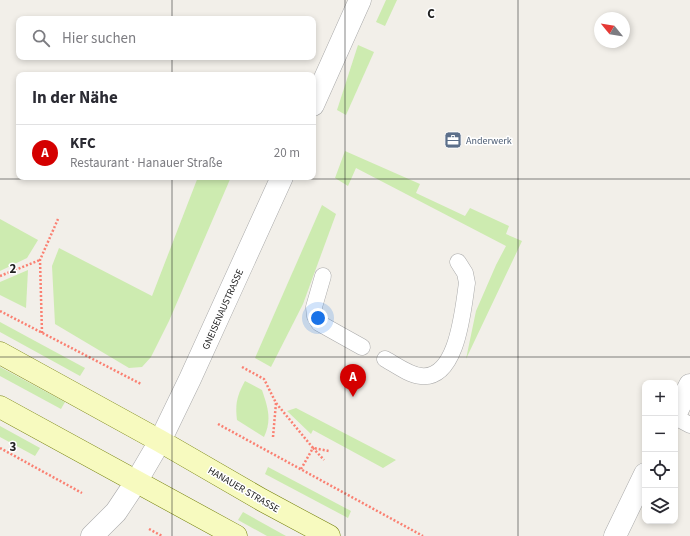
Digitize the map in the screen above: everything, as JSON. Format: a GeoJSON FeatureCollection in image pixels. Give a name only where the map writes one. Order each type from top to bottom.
{"type":"FeatureCollection","features":[{"type":"Feature","properties":{"kind":"main road","name":"HANAUER STRASSE"},"geometry":{"type":"LineString","coordinates":[[0,353],[329,536]]}},
{"type":"Feature","properties":{"kind":"main road"},"geometry":{"type":"LineString","coordinates":[[0,407],[236,536]]}},
{"type":"Feature","properties":{"kind":"street"},"geometry":{"type":"LineString","coordinates":[[316,98],[360,0]]}},
{"type":"Feature","properties":{"kind":"street","name":"GNEISENAUSTRASSE"},"geometry":{"type":"LineString","coordinates":[[160,441],[190,379],[281,180]]}},
{"type":"Feature","properties":{"kind":"street"},"geometry":{"type":"LineString","coordinates":[[678,410],[690,385]]}},
{"type":"Feature","properties":{"kind":"street"},"geometry":{"type":"LineString","coordinates":[[92,536],[116,512],[160,441]]}},
{"type":"Feature","properties":{"kind":"street"},"geometry":{"type":"LineString","coordinates":[[614,536],[642,480]]}},
{"type":"Feature","properties":{"kind":"lane"},"geometry":{"type":"LineString","coordinates":[[385,359],[419,376],[434,375],[442,370],[450,358],[455,345],[467,283],[465,273],[458,262]]}},
{"type":"Feature","properties":{"kind":"lane"},"geometry":{"type":"LineString","coordinates":[[323,276],[314,307],[314,316],[320,323],[362,347]]}},
{"type":"Feature","properties":{"kind":"lane"},"geometry":{"type":"LineString","coordinates":[[678,418],[690,425]]}},
{"type":"Feature","properties":{"kind":"path"},"geometry":{"type":"LineString","coordinates":[[42,333],[40,260],[58,219]]}},
{"type":"Feature","properties":{"kind":"path"},"geometry":{"type":"LineString","coordinates":[[0,276],[40,260]]}},
{"type":"Feature","properties":{"kind":"path"},"geometry":{"type":"LineString","coordinates":[[0,311],[141,384]]}},
{"type":"Feature","properties":{"kind":"path"},"geometry":{"type":"LineString","coordinates":[[242,367],[264,379],[276,403],[324,460]]}},
{"type":"Feature","properties":{"kind":"path"},"geometry":{"type":"LineString","coordinates":[[273,437],[276,403]]}},
{"type":"Feature","properties":{"kind":"path"},"geometry":{"type":"LineString","coordinates":[[218,424],[423,536]]}},
{"type":"Feature","properties":{"kind":"path"},"geometry":{"type":"LineString","coordinates":[[0,448],[82,493]]}},
{"type":"Feature","properties":{"kind":"path"},"geometry":{"type":"LineString","coordinates":[[313,448],[329,451]]}},
{"type":"Feature","properties":{"kind":"path"},"geometry":{"type":"LineString","coordinates":[[301,469],[313,448]]}},
{"type":"Feature","properties":{"kind":"path"},"geometry":{"type":"LineString","coordinates":[[149,529],[162,536]]}},
{"type":"Feature","properties":{"kind":"green space"},"geometry":{"type":"Polygon","coordinates":[[[386,0],[397,0],[385,26],[376,22],[386,0]]]}},
{"type":"Feature","properties":{"kind":"green space"},"geometry":{"type":"Polygon","coordinates":[[[358,45],[374,52],[346,115],[337,110],[358,45]]]}},
{"type":"Feature","properties":{"kind":"green space"},"geometry":{"type":"Polygon","coordinates":[[[345,151],[420,184],[416,193],[465,216],[470,208],[509,226],[506,234],[522,241],[466,359],[476,311],[506,246],[356,168],[348,186],[335,178],[345,151]]]}},
{"type":"Feature","properties":{"kind":"green space"},"geometry":{"type":"Polygon","coordinates":[[[197,180],[230,180],[169,321],[151,357],[142,367],[129,368],[55,324],[52,266],[59,248],[152,296],[197,180]]]}},
{"type":"Feature","properties":{"kind":"green space"},"geometry":{"type":"Polygon","coordinates":[[[322,205],[336,214],[303,304],[271,367],[255,358],[322,205]]]}},
{"type":"Feature","properties":{"kind":"green space"},"geometry":{"type":"Polygon","coordinates":[[[0,219],[38,240],[27,258],[0,271],[0,219]]]}},
{"type":"Feature","properties":{"kind":"green space"},"geometry":{"type":"Polygon","coordinates":[[[28,270],[26,308],[0,295],[0,282],[28,270]]]}},
{"type":"Feature","properties":{"kind":"green space"},"geometry":{"type":"Polygon","coordinates":[[[0,322],[85,368],[80,376],[0,332],[0,322]]]}},
{"type":"Feature","properties":{"kind":"green space"},"geometry":{"type":"Polygon","coordinates":[[[0,367],[65,402],[61,409],[0,376],[0,367]]]}},
{"type":"Feature","properties":{"kind":"green space"},"geometry":{"type":"Polygon","coordinates":[[[245,381],[262,390],[268,414],[268,425],[264,437],[237,420],[237,400],[245,381]]]}},
{"type":"Feature","properties":{"kind":"green space"},"geometry":{"type":"Polygon","coordinates":[[[296,408],[396,460],[383,468],[313,430],[311,434],[287,411],[296,408]]]}},
{"type":"Feature","properties":{"kind":"green space"},"geometry":{"type":"Polygon","coordinates":[[[0,426],[40,448],[35,456],[0,437],[0,426]]]}},
{"type":"Feature","properties":{"kind":"green space"},"geometry":{"type":"Polygon","coordinates":[[[268,467],[351,511],[348,518],[265,474],[268,467]]]}},
{"type":"Feature","properties":{"kind":"green space"},"geometry":{"type":"Polygon","coordinates":[[[243,512],[286,536],[267,536],[238,520],[243,512]]]}},
{"type":"Feature","properties":{"kind":"place","name":"Anderwerk"},"geometry":{"type":"Point","coordinates":[453,140]}},
{"type":"Feature","properties":{"kind":"place","name":"KFC"},"geometry":{"type":"Point","coordinates":[353,397]}}]}
